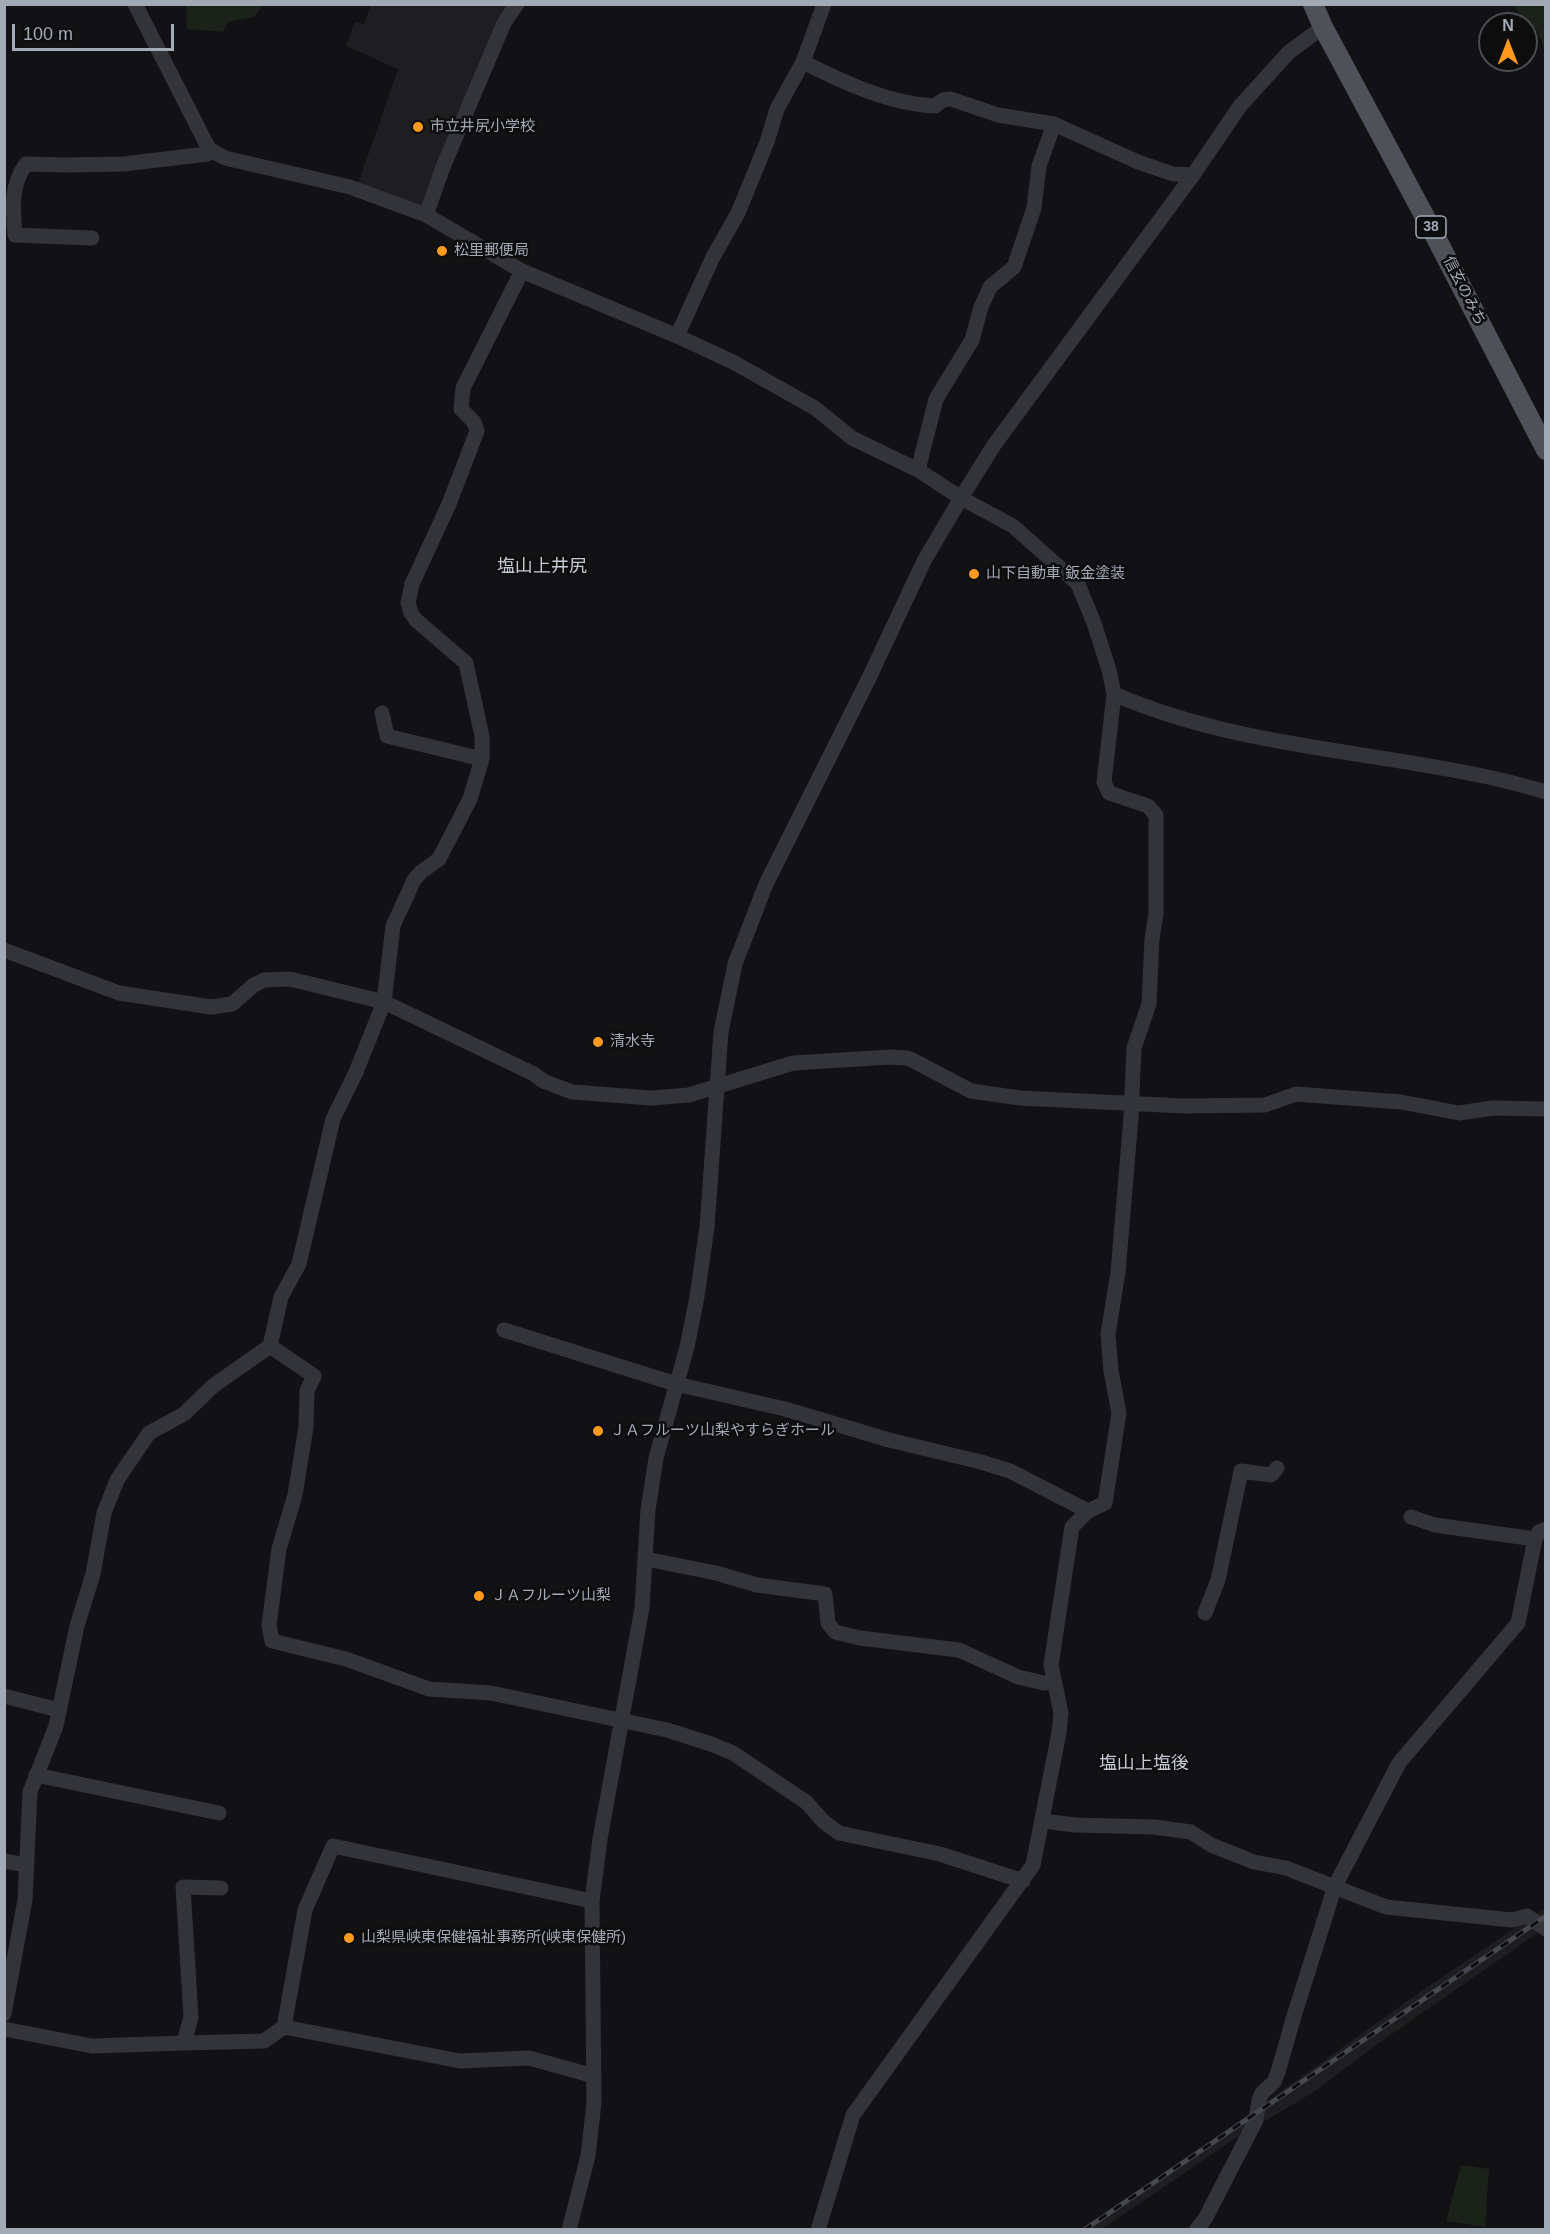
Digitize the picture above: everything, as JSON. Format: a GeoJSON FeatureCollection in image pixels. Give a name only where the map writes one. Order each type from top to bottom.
{"type":"FeatureCollection","features":[{"type":"Feature","properties":{"kind":"main road","name":"信玄のみち"},"geometry":{"type":"LineString","coordinates":[[1313,4],[1545,450]]}},
{"type":"Feature","properties":{"kind":"street"},"geometry":{"type":"LineString","coordinates":[[135,4],[209,149],[225,158],[350,188],[426,215],[522,271],[733,362],[815,408],[852,438],[918,470],[961,498],[1013,526],[1078,584],[1094,623],[1114,694],[1104,782],[1109,793],[1148,806],[1156,815],[1156,914],[1152,939],[1149,1004],[1134,1048],[1132,1105],[1118,1272],[1108,1334],[1119,1422],[1105,1503],[1088,1511],[1072,1527],[1051,1665],[1061,1713],[1043,1821],[1033,1865],[853,2115],[818,2229]]}},
{"type":"Feature","properties":{"kind":"street"},"geometry":{"type":"LineString","coordinates":[[426,215],[443,166],[504,24],[517,4]]}},
{"type":"Feature","properties":{"kind":"street"},"geometry":{"type":"LineString","coordinates":[[677,336],[713,257],[738,213],[767,142],[777,110],[803,62],[824,4]]}},
{"type":"Feature","properties":{"kind":"street"},"geometry":{"type":"LineString","coordinates":[[569,2229],[588,2156],[594,2103],[592,1901],[600,1839],[642,1608],[648,1510],[656,1458],[687,1347],[703,1251],[723,1014],[735,964],[766,884],[869,678],[924,561],[994,445],[1193,175],[1240,106],[1289,52],[1323,27]]}},
{"type":"Feature","properties":{"kind":"street"},"geometry":{"type":"LineString","coordinates":[[803,62],[873,92],[918,105],[935,106],[943,100],[951,99],[998,115],[1054,124],[1147,165],[1173,174],[1193,175]]}},
{"type":"Feature","properties":{"kind":"street"},"geometry":{"type":"LineString","coordinates":[[918,470],[936,399],[972,340],[981,307],[990,287],[1014,267],[1035,208],[1039,166],[1054,124]]}},
{"type":"Feature","properties":{"kind":"street"},"geometry":{"type":"LineString","coordinates":[[92,238],[15,235],[12,198],[18,174],[26,164],[124,164],[207,154]]}},
{"type":"Feature","properties":{"kind":"street"},"geometry":{"type":"LineString","coordinates":[[4,2014],[25,1900],[30,1792],[56,1726],[77,1626],[93,1574],[104,1513],[117,1480],[149,1433],[184,1414],[213,1386],[270,1346],[281,1297],[299,1264],[333,1119],[356,1072],[384,1002],[393,926],[414,880],[421,872],[440,859],[470,799],[482,759],[482,736],[466,663],[416,620],[408,603],[412,584],[449,504],[477,431],[474,422],[461,409],[463,388],[522,271]]}},
{"type":"Feature","properties":{"kind":"street"},"geometry":{"type":"LineString","coordinates":[[1114,694],[1157,711],[1236,734],[1484,776],[1545,792]]}},
{"type":"Feature","properties":{"kind":"street"},"geometry":{"type":"LineString","coordinates":[[382,713],[387,736],[482,759]]}},
{"type":"Feature","properties":{"kind":"street"},"geometry":{"type":"LineString","coordinates":[[4,950],[119,993],[211,1007],[232,1004],[254,985],[276,978],[290,979],[384,1002],[534,1074],[543,1081],[572,1092],[651,1098],[689,1095],[793,1063],[890,1057],[914,1061],[971,1091],[988,1095],[1132,1105],[1184,1106],[1265,1105],[1296,1094],[1401,1102],[1458,1113],[1493,1108],[1545,1109]]}},
{"type":"Feature","properties":{"kind":"street"},"geometry":{"type":"LineString","coordinates":[[504,1330],[676,1384],[785,1409],[888,1440],[981,1462],[1010,1471],[1088,1511]]}},
{"type":"Feature","properties":{"kind":"street"},"geometry":{"type":"LineString","coordinates":[[270,1346],[314,1376],[307,1391],[306,1427],[296,1495],[279,1549],[269,1625],[272,1641],[346,1659],[429,1689],[491,1693],[667,1730],[711,1744],[733,1753],[806,1802],[824,1822],[839,1833],[940,1854],[1023,1881]]}},
{"type":"Feature","properties":{"kind":"street"},"geometry":{"type":"LineString","coordinates":[[1205,1614],[1218,1580],[1241,1471],[1271,1475],[1277,1468]]}},
{"type":"Feature","properties":{"kind":"street"},"geometry":{"type":"LineString","coordinates":[[1196,2229],[1205,2219],[1256,2120],[1262,2093],[1274,2082],[1335,1886],[1399,1763],[1518,1623],[1540,1534],[1435,1525],[1411,1517]]}},
{"type":"Feature","properties":{"kind":"street"},"geometry":{"type":"LineString","coordinates":[[646,1558],[716,1573],[757,1585],[825,1594],[828,1623],[835,1632],[860,1638],[959,1650],[1018,1677],[1044,1683],[1054,1682]]}},
{"type":"Feature","properties":{"kind":"street"},"geometry":{"type":"LineString","coordinates":[[4,1696],[58,1710]]}},
{"type":"Feature","properties":{"kind":"street"},"geometry":{"type":"LineString","coordinates":[[36,1775],[219,1813]]}},
{"type":"Feature","properties":{"kind":"street"},"geometry":{"type":"LineString","coordinates":[[1043,1821],[1075,1825],[1154,1827],[1191,1832],[1211,1845],[1254,1862],[1286,1868],[1386,1907],[1512,1920],[1527,1916],[1545,1929]]}},
{"type":"Feature","properties":{"kind":"street"},"geometry":{"type":"LineString","coordinates":[[4,2030],[92,2046],[264,2042],[284,2027],[305,1910],[333,1846],[592,1901]]}},
{"type":"Feature","properties":{"kind":"street"},"geometry":{"type":"LineString","coordinates":[[4,1861],[26,1865]]}},
{"type":"Feature","properties":{"kind":"street"},"geometry":{"type":"LineString","coordinates":[[184,2043],[191,2017],[183,1887],[221,1888]]}},
{"type":"Feature","properties":{"kind":"street"},"geometry":{"type":"LineString","coordinates":[[284,2027],[460,2061],[529,2058],[594,2076]]}},
{"type":"Feature","properties":{"kind":"shaded area"},"geometry":{"type":"Polygon","coordinates":[[[186,4],[263,5],[254,17],[228,22],[223,32],[187,29],[186,4]]]}},
{"type":"Feature","properties":{"kind":"shaded area","name":"市立井尻小学校"},"geometry":{"type":"Polygon","coordinates":[[[371,5],[512,5],[424,207],[358,184],[398,69],[346,46],[355,22],[364,24],[371,5]]]}},
{"type":"Feature","properties":{"kind":"shaded area"},"geometry":{"type":"Polygon","coordinates":[[[1514,5],[1545,5],[1545,50],[1538,34],[1538,12],[1517,11],[1514,5]]]}},
{"type":"Feature","properties":{"kind":"shaded area"},"geometry":{"type":"Polygon","coordinates":[[[1545,1908],[1545,1928],[1386,2038],[1314,2092],[1239,2136],[1102,2229],[1081,2230],[1159,2178],[1420,1992],[1545,1908]]]}},
{"type":"Feature","properties":{"kind":"shaded area"},"geometry":{"type":"Polygon","coordinates":[[[1461,2165],[1489,2169],[1485,2227],[1446,2221],[1461,2165]]]}},
{"type":"Feature","properties":{"kind":"railway"},"geometry":{"type":"LineString","coordinates":[[1084,2230],[1546,1916]]}},
{"type":"Feature","properties":{"kind":"place","name":"市立井尻小学校"},"geometry":{"type":"Point","coordinates":[418,127]}},
{"type":"Feature","properties":{"kind":"place","name":"松里郵便局"},"geometry":{"type":"Point","coordinates":[442,251]}},
{"type":"Feature","properties":{"kind":"place","name":"山下自動車 鈑金塗装"},"geometry":{"type":"Point","coordinates":[974,574]}},
{"type":"Feature","properties":{"kind":"place","name":"清水寺"},"geometry":{"type":"Point","coordinates":[598,1042]}},
{"type":"Feature","properties":{"kind":"place","name":"ＪＡフルーツ山梨やすらぎホール"},"geometry":{"type":"Point","coordinates":[598,1431]}},
{"type":"Feature","properties":{"kind":"place","name":"ＪＡフルーツ山梨"},"geometry":{"type":"Point","coordinates":[479,1596]}},
{"type":"Feature","properties":{"kind":"place","name":"山梨県峡東保健福祉事務所(峡東保健所)"},"geometry":{"type":"Point","coordinates":[349,1938]}},
{"type":"Feature","properties":{"kind":"district","name":"塩山上井尻"},"geometry":{"type":"Point","coordinates":[542,567]}},
{"type":"Feature","properties":{"kind":"district","name":"塩山上塩後"},"geometry":{"type":"Point","coordinates":[1144,1764]}}]}
